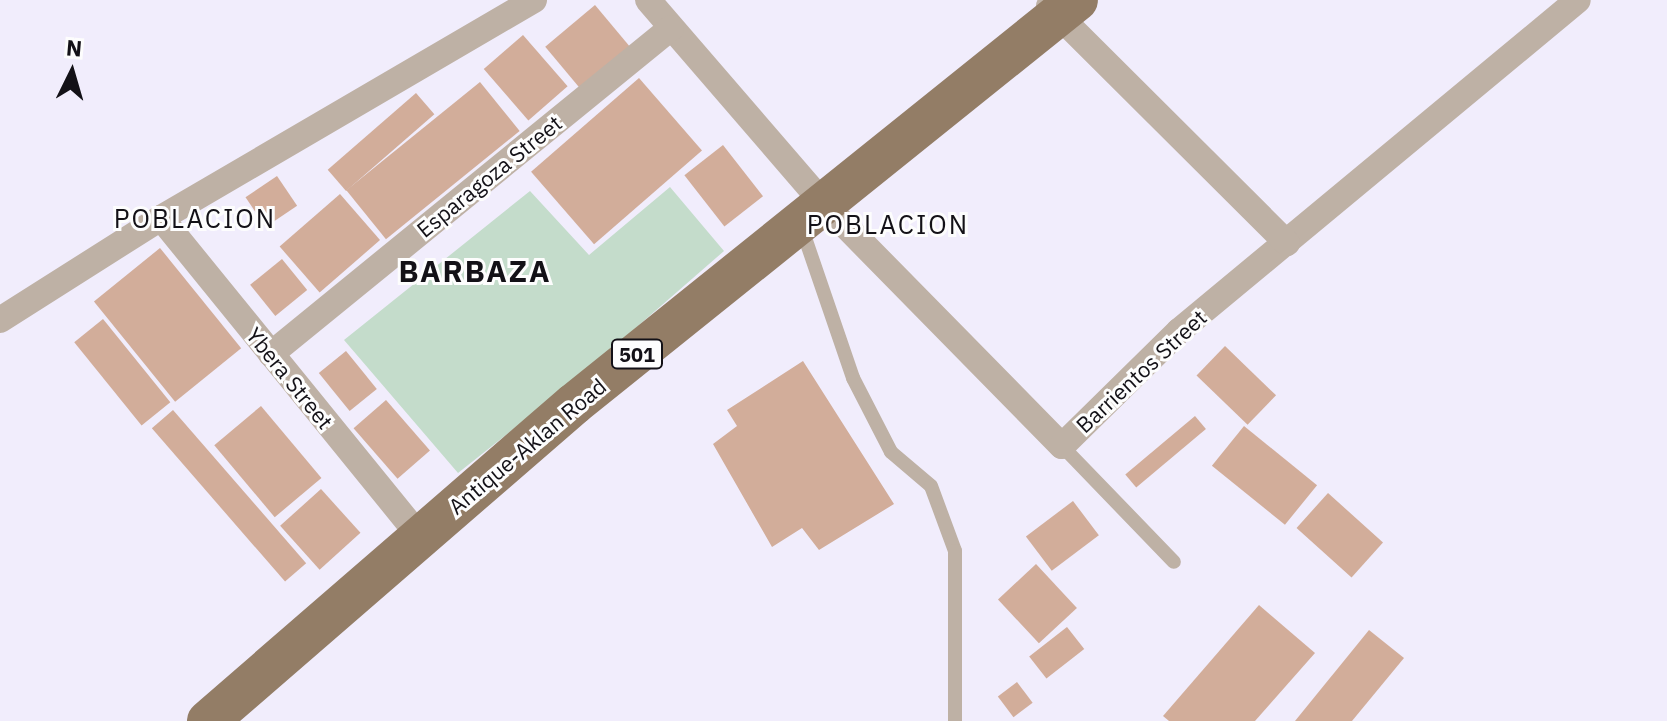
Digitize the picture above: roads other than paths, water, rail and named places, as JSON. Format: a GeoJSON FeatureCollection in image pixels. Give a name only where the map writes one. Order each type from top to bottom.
{"type":"FeatureCollection","features":[{"type":"Feature","properties":{"kind":"main road","name":"Antique-Aklan Road"},"geometry":{"type":"LineString","coordinates":[[208,721],[574,404],[813,215],[1059,5]]}},
{"type":"Feature","properties":{"kind":"street"},"geometry":{"type":"LineString","coordinates":[[0,320],[161,218],[534,0]]}},
{"type":"Feature","properties":{"kind":"street","name":"Barrientos Street"},"geometry":{"type":"LineString","coordinates":[[648,0],[813,215],[1062,446],[1179,331],[1578,0]]}},
{"type":"Feature","properties":{"kind":"street"},"geometry":{"type":"LineString","coordinates":[[1059,5],[1287,243]]}},
{"type":"Feature","properties":{"kind":"street","name":"Esparagoza Street"},"geometry":{"type":"LineString","coordinates":[[271,354],[671,28]]}},
{"type":"Feature","properties":{"kind":"street","name":"Ybera Street"},"geometry":{"type":"LineString","coordinates":[[161,218],[420,537]]}},
{"type":"Feature","properties":{"kind":"lane"},"geometry":{"type":"LineString","coordinates":[[813,215],[853,378],[891,452],[931,486],[955,551],[955,721]]}},
{"type":"Feature","properties":{"kind":"lane"},"geometry":{"type":"LineString","coordinates":[[1062,446],[1174,562]]}},
{"type":"Feature","properties":{"kind":"district","name":"POBLACION"},"geometry":{"type":"Point","coordinates":[195,219]}},
{"type":"Feature","properties":{"kind":"district","name":"POBLACION"},"geometry":{"type":"Point","coordinates":[888,225]}},
{"type":"Feature","properties":{"kind":"district","name":"BARBAZA"},"geometry":{"type":"Point","coordinates":[475,271]}}]}
